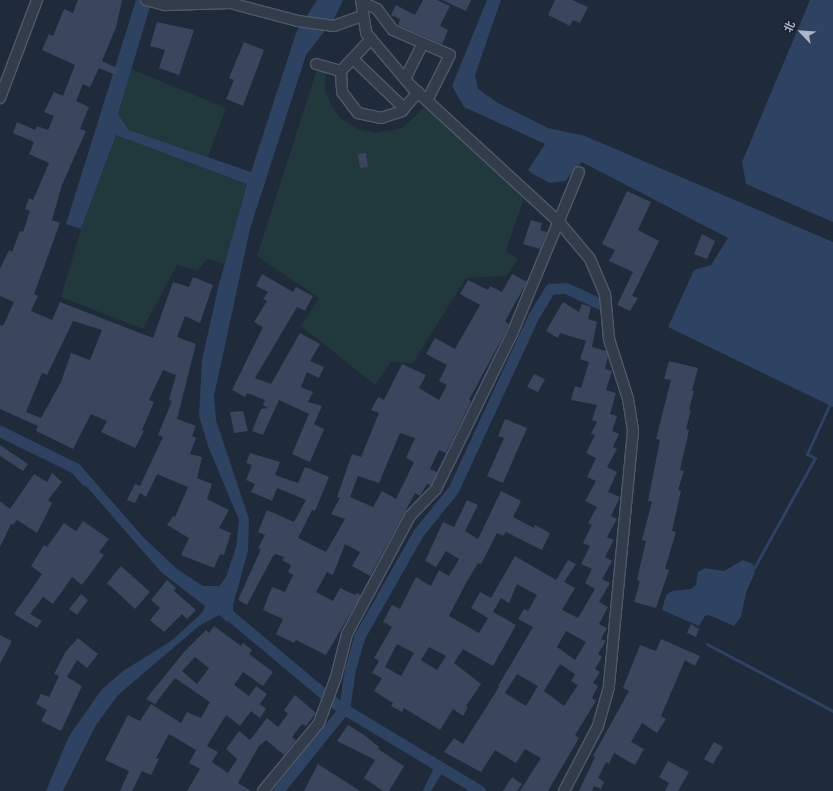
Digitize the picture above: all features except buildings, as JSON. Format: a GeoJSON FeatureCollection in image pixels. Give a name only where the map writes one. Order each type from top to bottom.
{"type":"FeatureCollection","features":[{"type":"Feature","properties":{"kind":"street"},"geometry":{"type":"LineString","coordinates":[[0,98],[37,0]]}},
{"type":"Feature","properties":{"kind":"street"},"geometry":{"type":"LineString","coordinates":[[146,0],[165,5],[230,3],[298,21],[334,26],[362,16]]}},
{"type":"Feature","properties":{"kind":"street"},"geometry":{"type":"LineString","coordinates":[[427,101],[450,55],[393,30],[377,9],[362,1],[362,16],[366,33],[405,79],[427,101],[559,222],[590,260],[605,294],[609,339],[628,399],[633,430],[609,687],[598,726],[564,791]]}},
{"type":"Feature","properties":{"kind":"street"},"geometry":{"type":"LineString","coordinates":[[372,39],[342,71],[342,92],[358,113],[381,118],[404,108],[418,92]]}},
{"type":"Feature","properties":{"kind":"street"},"geometry":{"type":"LineString","coordinates":[[405,79],[423,44]]}},
{"type":"Feature","properties":{"kind":"street"},"geometry":{"type":"LineString","coordinates":[[353,59],[404,108]]}},
{"type":"Feature","properties":{"kind":"street"},"geometry":{"type":"LineString","coordinates":[[316,64],[342,71]]}},
{"type":"Feature","properties":{"kind":"street"},"geometry":{"type":"LineString","coordinates":[[263,791],[319,723],[336,677],[347,634],[410,516],[436,489],[512,334],[579,172]]}},
{"type":"Feature","properties":{"kind":"green space"},"geometry":{"type":"Polygon","coordinates":[[[131,69],[226,108],[208,157],[129,130],[118,114],[131,69]]]}},
{"type":"Feature","properties":{"kind":"green space"},"geometry":{"type":"Polygon","coordinates":[[[317,69],[326,72],[325,89],[331,105],[340,118],[358,129],[375,133],[402,128],[425,107],[524,198],[506,251],[518,259],[506,276],[466,278],[413,363],[391,362],[375,385],[301,326],[319,298],[257,256],[317,69]]]}},
{"type":"Feature","properties":{"kind":"green space"},"geometry":{"type":"Polygon","coordinates":[[[116,135],[247,184],[225,264],[207,259],[197,271],[177,265],[143,329],[61,297],[81,229],[116,135]]]}},
{"type":"Feature","properties":{"kind":"water"},"geometry":{"type":"Polygon","coordinates":[[[136,0],[152,0],[118,114],[129,130],[251,172],[296,33],[317,0],[343,0],[334,19],[306,55],[250,229],[214,396],[216,420],[249,519],[248,551],[233,605],[233,615],[227,622],[219,615],[199,626],[118,695],[96,725],[63,791],[46,791],[69,736],[102,689],[123,671],[171,641],[202,613],[205,606],[161,572],[73,471],[80,465],[144,538],[177,569],[203,586],[219,586],[226,577],[236,547],[239,520],[208,446],[199,416],[202,360],[218,288],[247,184],[116,135],[81,229],[66,224],[136,0]]]}},
{"type":"Feature","properties":{"kind":"water"},"geometry":{"type":"Polygon","coordinates":[[[487,0],[501,0],[475,75],[478,89],[498,103],[548,128],[585,136],[833,242],[833,407],[668,327],[694,270],[711,265],[728,238],[582,162],[565,181],[550,183],[528,170],[545,144],[464,107],[452,86],[487,0]]]}},
{"type":"Feature","properties":{"kind":"water"},"geometry":{"type":"Polygon","coordinates":[[[810,0],[833,0],[833,222],[746,184],[742,162],[810,0]]]}},
{"type":"Feature","properties":{"kind":"water"},"geometry":{"type":"Polygon","coordinates":[[[743,560],[753,564],[755,572],[746,593],[741,617],[734,626],[709,615],[705,616],[699,626],[662,610],[666,595],[672,591],[691,589],[696,585],[698,572],[705,568],[724,571],[743,560]]]}},
{"type":"Feature","properties":{"kind":"water"},"geometry":{"type":"Polygon","coordinates":[[[435,765],[444,770],[431,791],[423,791],[435,765]]]}},
{"type":"Feature","properties":{"kind":"waterway"},"geometry":{"type":"LineString","coordinates":[[278,791],[344,709],[350,669],[359,637],[418,533],[453,490],[533,317],[550,289],[566,288],[600,304]]}},
{"type":"Feature","properties":{"kind":"waterway"},"geometry":{"type":"LineString","coordinates":[[754,568],[815,458],[807,454],[833,397]]}},
{"type":"Feature","properties":{"kind":"waterway"},"geometry":{"type":"LineString","coordinates":[[0,431],[75,468],[85,480]]}},
{"type":"Feature","properties":{"kind":"waterway"},"geometry":{"type":"LineString","coordinates":[[221,608],[336,704],[480,791]]}},
{"type":"Feature","properties":{"kind":"waterway"},"geometry":{"type":"LineString","coordinates":[[707,644],[833,711]]}}]}
